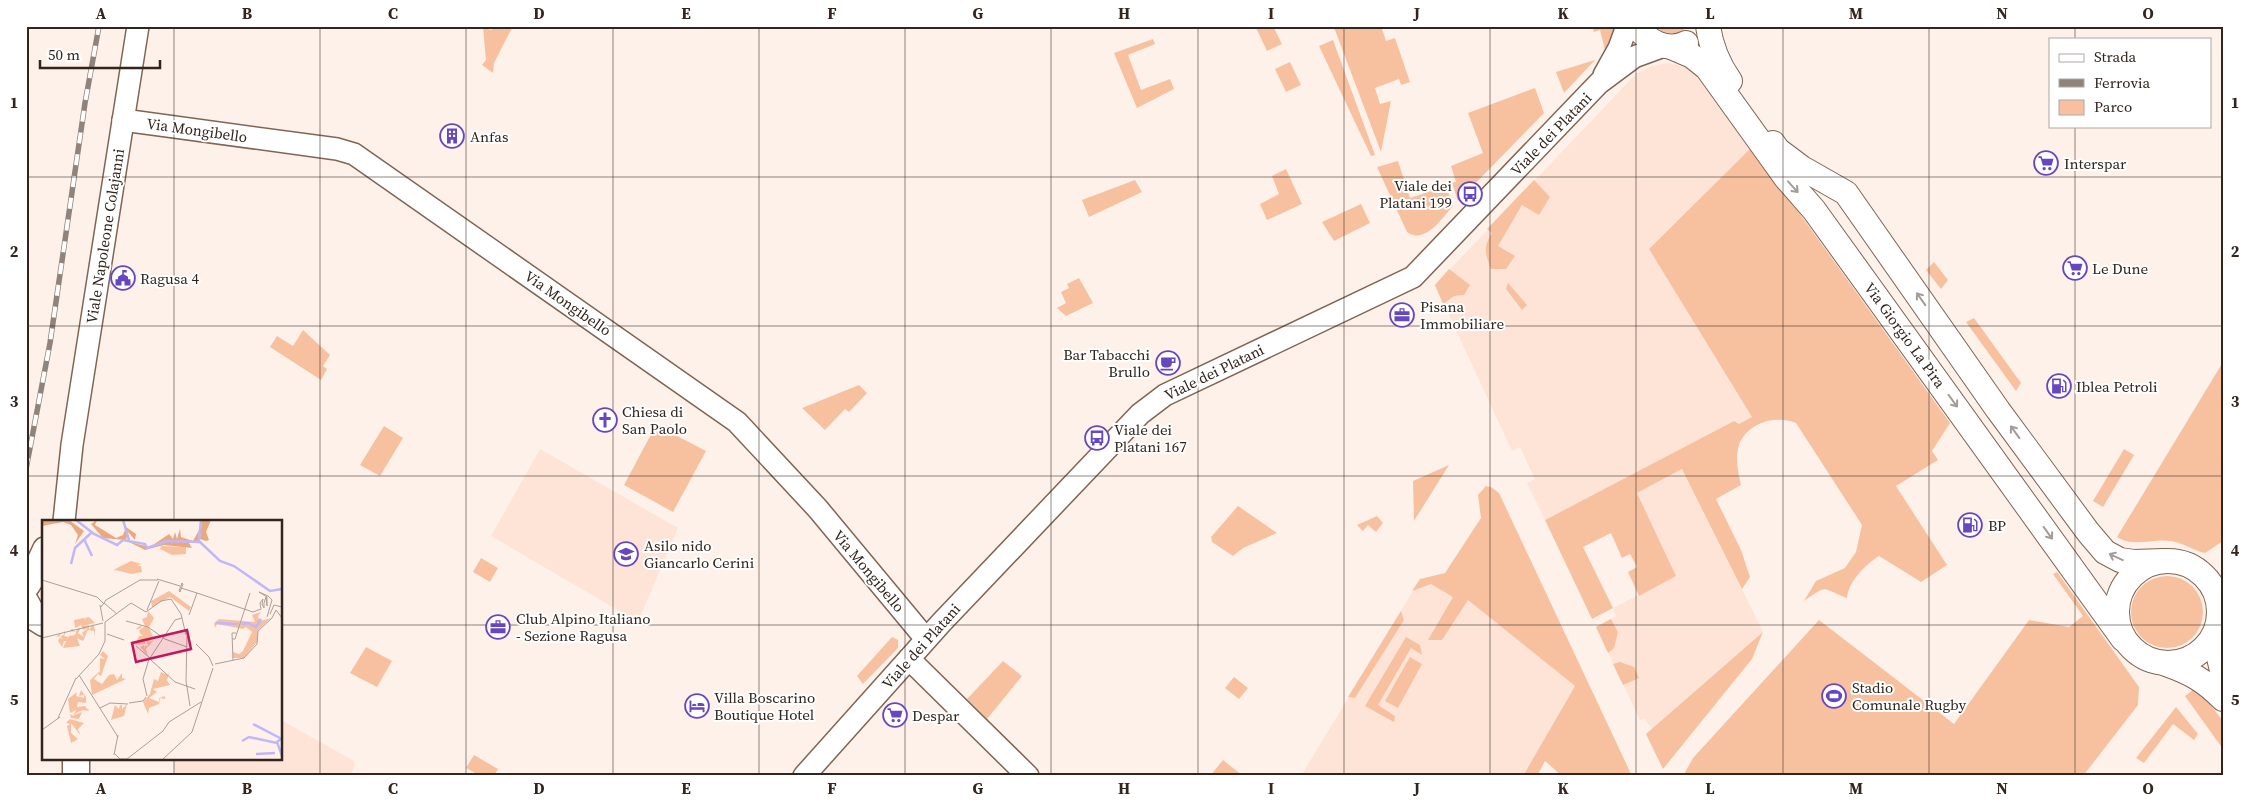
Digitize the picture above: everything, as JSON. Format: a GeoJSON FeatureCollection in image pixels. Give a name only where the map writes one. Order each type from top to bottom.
{"type":"FeatureCollection","features":[{"type":"Feature","properties":{"kind":"main road","name":"Via Giorgio La Pira"},"geometry":{"type":"LineString","coordinates":[[1636,26],[1642,35],[1652,42],[1668,46],[1692,56],[1707,68],[1786,178],[1814,210],[2123,639]]}},
{"type":"Feature","properties":{"kind":"main road"},"geometry":{"type":"LineString","coordinates":[[1668,46],[1693,39],[1707,26]]}},
{"type":"Feature","properties":{"kind":"main road"},"geometry":{"type":"LineString","coordinates":[[1707,26],[1719,66],[1778,150],[1802,168],[1846,193],[1998,410],[2088,532],[2105,552],[2120,560],[2134,562],[2164,561],[2183,563],[2206,577],[2215,590],[2219,605],[2218,653],[2223,675]]}},
{"type":"Feature","properties":{"kind":"main road"},"geometry":{"type":"LineString","coordinates":[[2164,561],[2138,570],[2128,578],[2121,590],[2116,615],[2123,639],[2141,656],[2190,672],[2205,681],[2223,698]]}},
{"type":"Feature","properties":{"kind":"main road"},"geometry":{"type":"LineString","coordinates":[[34,572],[33,616],[42,622]]}},
{"type":"Feature","properties":{"kind":"main road"},"geometry":{"type":"LineString","coordinates":[[2166,664],[2178,663],[2201,652],[2216,632],[2219,621]]}},
{"type":"Feature","properties":{"kind":"main road"},"geometry":{"type":"LineString","coordinates":[[76,760],[76,776]]}},
{"type":"Feature","properties":{"kind":"street","name":"Viale Napoleone Colajanni"},"geometry":{"type":"LineString","coordinates":[[64,520],[72,445],[138,26]]}},
{"type":"Feature","properties":{"kind":"street"},"geometry":{"type":"LineString","coordinates":[[1599,83],[1619,48],[1627,26]]}},
{"type":"Feature","properties":{"kind":"street"},"geometry":{"type":"LineString","coordinates":[[1599,83],[1634,57],[1668,46]]}},
{"type":"Feature","properties":{"kind":"street","name":"Viale dei Platani"},"geometry":{"type":"LineString","coordinates":[[804,776],[926,639],[1140,414],[1165,395],[1413,277],[1599,83]]}},
{"type":"Feature","properties":{"kind":"street","name":"Via Mongibello"},"geometry":{"type":"LineString","coordinates":[[123,120],[337,149],[354,154],[736,422],[818,509],[926,639]]}},
{"type":"Feature","properties":{"kind":"street","name":"Viale Napoleone Colajanni"},"geometry":{"type":"LineString","coordinates":[[52,520],[72,445]]}},
{"type":"Feature","properties":{"kind":"street"},"geometry":{"type":"LineString","coordinates":[[909,659],[1028,776]]}},
{"type":"Feature","properties":{"kind":"shaded area"},"geometry":{"type":"Polygon","coordinates":[[[1669,63],[1698,71],[1752,147],[1649,249],[1753,417],[1739,424],[1734,421],[1545,520],[1527,483],[1535,479],[1520,447],[1512,451],[1435,285],[1636,74],[1652,66],[1669,63]]]}},
{"type":"Feature","properties":{"kind":"shaded area"},"geometry":{"type":"Polygon","coordinates":[[[540,449],[678,528],[638,622],[491,536],[540,449]]]}},
{"type":"Feature","properties":{"kind":"shaded area"},"geometry":{"type":"Polygon","coordinates":[[[1683,469],[1763,632],[1652,729],[1645,719],[1640,720],[1596,627],[1616,616],[1613,608],[1676,576],[1637,493],[1683,469]]]}},
{"type":"Feature","properties":{"kind":"shaded area"},"geometry":{"type":"Polygon","coordinates":[[[1438,575],[1575,686],[1523,776],[1301,776],[1420,579],[1438,575]]]}},
{"type":"Feature","properties":{"kind":"shaded area"},"geometry":{"type":"Polygon","coordinates":[[[282,722],[354,761],[355,765],[350,776],[174,776],[174,760],[282,760],[282,722]]]}},
{"type":"Feature","properties":{"kind":"green space"},"geometry":{"type":"Polygon","coordinates":[[[495,26],[513,26],[494,63],[493,73],[482,65],[486,60],[483,27],[491,30],[495,26]]]}},
{"type":"Feature","properties":{"kind":"green space"},"geometry":{"type":"Polygon","coordinates":[[[1259,26],[1273,26],[1282,44],[1267,51],[1256,28],[1259,26]]]}},
{"type":"Feature","properties":{"kind":"green space"},"geometry":{"type":"Polygon","coordinates":[[[1330,26],[1381,26],[1386,41],[1395,38],[1410,82],[1401,85],[1399,79],[1375,88],[1380,104],[1391,101],[1381,152],[1335,30],[1330,26]]]}},
{"type":"Feature","properties":{"kind":"green space"},"geometry":{"type":"Polygon","coordinates":[[[1592,26],[1616,26],[1615,35],[1605,50],[1600,30],[1594,32],[1592,26]]]}},
{"type":"Feature","properties":{"kind":"green space"},"geometry":{"type":"Polygon","coordinates":[[[1652,26],[1689,26],[1675,33],[1666,33],[1652,26]]]}},
{"type":"Feature","properties":{"kind":"green space"},"geometry":{"type":"Polygon","coordinates":[[[1153,39],[1155,44],[1128,55],[1141,90],[1170,79],[1174,89],[1137,108],[1114,53],[1153,39]]]}},
{"type":"Feature","properties":{"kind":"green space"},"geometry":{"type":"Polygon","coordinates":[[[1333,40],[1375,155],[1371,156],[1319,46],[1333,40]]]}},
{"type":"Feature","properties":{"kind":"green space"},"geometry":{"type":"Polygon","coordinates":[[[1595,60],[1564,93],[1556,72],[1595,60]]]}},
{"type":"Feature","properties":{"kind":"green space"},"geometry":{"type":"Polygon","coordinates":[[[1290,62],[1301,85],[1286,92],[1275,69],[1290,62]]]}},
{"type":"Feature","properties":{"kind":"green space"},"geometry":{"type":"Polygon","coordinates":[[[1535,88],[1544,113],[1458,201],[1452,183],[1456,182],[1451,166],[1483,153],[1468,113],[1535,88]]]}},
{"type":"Feature","properties":{"kind":"green space"},"geometry":{"type":"Polygon","coordinates":[[[1752,147],[1950,423],[1932,451],[1938,460],[1896,486],[1947,565],[1921,582],[1879,556],[1858,574],[1848,592],[1847,598],[1826,589],[1804,601],[1816,581],[1845,568],[1856,552],[1862,525],[1796,423],[1772,420],[1756,426],[1743,437],[1737,455],[1741,485],[1716,499],[1741,550],[1750,577],[1742,589],[1682,469],[1637,493],[1676,576],[1639,596],[1628,572],[1637,567],[1630,554],[1622,558],[1611,533],[1583,547],[1613,608],[1592,619],[1545,520],[1734,421],[1739,424],[1752,417],[1649,249],[1752,147]]]}},
{"type":"Feature","properties":{"kind":"green space"},"geometry":{"type":"Polygon","coordinates":[[[1398,161],[1410,198],[1446,186],[1453,206],[1427,233],[1414,235],[1407,232],[1377,167],[1398,161]]]}},
{"type":"Feature","properties":{"kind":"green space"},"geometry":{"type":"Polygon","coordinates":[[[1286,169],[1302,204],[1267,220],[1260,204],[1279,194],[1272,176],[1286,169]]]}},
{"type":"Feature","properties":{"kind":"green space"},"geometry":{"type":"Polygon","coordinates":[[[1135,180],[1142,192],[1089,217],[1082,200],[1135,180]]]}},
{"type":"Feature","properties":{"kind":"green space"},"geometry":{"type":"Polygon","coordinates":[[[1534,180],[1550,197],[1539,215],[1522,205],[1498,246],[1515,256],[1506,269],[1491,269],[1487,259],[1486,246],[1492,233],[1487,229],[1534,180]]]}},
{"type":"Feature","properties":{"kind":"green space"},"geometry":{"type":"Polygon","coordinates":[[[1361,204],[1370,223],[1334,241],[1322,222],[1361,204]]]}},
{"type":"Feature","properties":{"kind":"green space"},"geometry":{"type":"Polygon","coordinates":[[[1934,262],[1948,280],[1941,289],[1926,270],[1934,262]]]}},
{"type":"Feature","properties":{"kind":"green space"},"geometry":{"type":"Polygon","coordinates":[[[1449,269],[1470,285],[1464,295],[1454,296],[1443,304],[1435,285],[1449,269]]]}},
{"type":"Feature","properties":{"kind":"green space"},"geometry":{"type":"Polygon","coordinates":[[[1079,278],[1093,303],[1066,316],[1057,308],[1066,303],[1061,292],[1069,288],[1067,284],[1079,278]]]}},
{"type":"Feature","properties":{"kind":"green space"},"geometry":{"type":"Polygon","coordinates":[[[1508,283],[1527,305],[1522,310],[1506,289],[1508,283]]]}},
{"type":"Feature","properties":{"kind":"green space"},"geometry":{"type":"Polygon","coordinates":[[[1974,318],[2021,383],[2016,391],[1966,322],[1974,318]]]}},
{"type":"Feature","properties":{"kind":"green space"},"geometry":{"type":"Polygon","coordinates":[[[303,330],[330,355],[323,366],[327,369],[321,380],[270,347],[277,336],[293,346],[303,330]]]}},
{"type":"Feature","properties":{"kind":"green space"},"geometry":{"type":"Polygon","coordinates":[[[2223,362],[2223,541],[2205,553],[2171,541],[2130,542],[2117,537],[2223,362]]]}},
{"type":"Feature","properties":{"kind":"green space"},"geometry":{"type":"Polygon","coordinates":[[[859,385],[867,393],[849,412],[845,409],[825,430],[802,408],[859,385]]]}},
{"type":"Feature","properties":{"kind":"green space"},"geometry":{"type":"Polygon","coordinates":[[[656,425],[706,451],[673,512],[624,485],[656,425]]]}},
{"type":"Feature","properties":{"kind":"green space"},"geometry":{"type":"Polygon","coordinates":[[[384,426],[403,438],[380,476],[360,465],[384,426]]]}},
{"type":"Feature","properties":{"kind":"green space"},"geometry":{"type":"Polygon","coordinates":[[[2124,449],[2134,455],[2103,507],[2093,501],[2124,449]]]}},
{"type":"Feature","properties":{"kind":"green space"},"geometry":{"type":"Polygon","coordinates":[[[1449,465],[1414,521],[1413,481],[1449,465]]]}},
{"type":"Feature","properties":{"kind":"green space"},"geometry":{"type":"Polygon","coordinates":[[[1486,486],[1499,493],[1632,776],[1562,776],[1545,761],[1537,776],[1523,776],[1575,686],[1468,600],[1442,640],[1428,640],[1453,597],[1431,584],[1412,591],[1420,579],[1445,573],[1481,518],[1478,495],[1486,486]]]}},
{"type":"Feature","properties":{"kind":"green space"},"geometry":{"type":"Polygon","coordinates":[[[1238,506],[1277,533],[1243,548],[1233,556],[1212,542],[1211,537],[1238,506]]]}},
{"type":"Feature","properties":{"kind":"green space"},"geometry":{"type":"Polygon","coordinates":[[[1377,516],[1383,523],[1376,532],[1368,525],[1363,531],[1357,525],[1377,516]]]}},
{"type":"Feature","properties":{"kind":"green space"},"geometry":{"type":"Polygon","coordinates":[[[481,558],[498,568],[490,582],[473,572],[481,558]]]}},
{"type":"Feature","properties":{"kind":"green space","name":"Stadio Comunale Rugby"},"geometry":{"type":"Polygon","coordinates":[[[2057,572],[2139,687],[2138,705],[2083,776],[1683,776],[1693,758],[1819,620],[1954,724],[2029,620],[2069,627],[2083,616],[2053,574],[2057,572]]]}},
{"type":"Feature","properties":{"kind":"green space"},"geometry":{"type":"Polygon","coordinates":[[[2174,576],[2193,586],[2201,598],[2203,612],[2201,626],[2193,638],[2181,646],[2160,648],[2141,638],[2133,626],[2131,605],[2141,586],[2153,578],[2174,576]]]}},
{"type":"Feature","properties":{"kind":"green space"},"geometry":{"type":"Polygon","coordinates":[[[1401,611],[1404,620],[1355,698],[1348,697],[1401,611]]]}},
{"type":"Feature","properties":{"kind":"green space"},"geometry":{"type":"Polygon","coordinates":[[[1611,619],[1618,632],[1614,648],[1608,653],[1596,627],[1611,619]]]}},
{"type":"Feature","properties":{"kind":"green space"},"geometry":{"type":"Polygon","coordinates":[[[1763,632],[1752,659],[1663,769],[1646,734],[1763,632]]]}},
{"type":"Feature","properties":{"kind":"green space"},"geometry":{"type":"Polygon","coordinates":[[[892,637],[898,640],[898,648],[863,684],[857,676],[892,637]]]}},
{"type":"Feature","properties":{"kind":"green space"},"geometry":{"type":"Polygon","coordinates":[[[1406,637],[1420,645],[1422,655],[1411,648],[1378,705],[1395,716],[1394,722],[1365,706],[1406,637]]]}},
{"type":"Feature","properties":{"kind":"green space"},"geometry":{"type":"Polygon","coordinates":[[[366,647],[392,661],[377,687],[350,673],[366,647]]]}},
{"type":"Feature","properties":{"kind":"green space"},"geometry":{"type":"Polygon","coordinates":[[[1410,657],[1422,664],[1398,708],[1385,701],[1410,657]]]}},
{"type":"Feature","properties":{"kind":"green space"},"geometry":{"type":"Polygon","coordinates":[[[1003,661],[1022,676],[987,719],[967,699],[1003,661]]]}},
{"type":"Feature","properties":{"kind":"green space"},"geometry":{"type":"Polygon","coordinates":[[[1620,662],[1634,667],[1639,678],[1623,685],[1613,664],[1620,662]]]}},
{"type":"Feature","properties":{"kind":"green space"},"geometry":{"type":"Polygon","coordinates":[[[1234,677],[1248,688],[1239,699],[1225,688],[1234,677]]]}},
{"type":"Feature","properties":{"kind":"green space"},"geometry":{"type":"Polygon","coordinates":[[[2194,689],[2205,698],[2223,721],[2223,749],[2185,696],[2194,689]]]}},
{"type":"Feature","properties":{"kind":"green space"},"geometry":{"type":"Polygon","coordinates":[[[2176,707],[2198,734],[2194,740],[2173,724],[2144,763],[2136,758],[2176,707]]]}},
{"type":"Feature","properties":{"kind":"green space"},"geometry":{"type":"Polygon","coordinates":[[[474,755],[498,769],[494,776],[474,776],[475,773],[466,768],[474,755]]]}},
{"type":"Feature","properties":{"kind":"green space"},"geometry":{"type":"Polygon","coordinates":[[[1223,760],[1243,776],[1210,776],[1223,760]]]}},
{"type":"Feature","properties":{"kind":"railway"},"geometry":{"type":"LineString","coordinates":[[26,469],[50,343],[85,103],[99,26]]}},
{"type":"Feature","properties":{"kind":"place","name":"Anfas"},"geometry":{"type":"Point","coordinates":[452,136]}},
{"type":"Feature","properties":{"kind":"place","name":"Interspar"},"geometry":{"type":"Point","coordinates":[2046,163]}},
{"type":"Feature","properties":{"kind":"place","name":"Viale dei Platani 199"},"geometry":{"type":"Point","coordinates":[1470,194]}},
{"type":"Feature","properties":{"kind":"place","name":"Le Dune"},"geometry":{"type":"Point","coordinates":[2075,268]}},
{"type":"Feature","properties":{"kind":"place","name":"Ragusa 4"},"geometry":{"type":"Point","coordinates":[123,278]}},
{"type":"Feature","properties":{"kind":"place","name":"Pisana Immobiliare"},"geometry":{"type":"Point","coordinates":[1402,315]}},
{"type":"Feature","properties":{"kind":"place","name":"Bar Tabacchi Brullo"},"geometry":{"type":"Point","coordinates":[1168,363]}},
{"type":"Feature","properties":{"kind":"place","name":"Iblea Petroli"},"geometry":{"type":"Point","coordinates":[2059,386]}},
{"type":"Feature","properties":{"kind":"place","name":"Chiesa di San Paolo"},"geometry":{"type":"Point","coordinates":[605,420]}},
{"type":"Feature","properties":{"kind":"place","name":"Viale dei Platani 167"},"geometry":{"type":"Point","coordinates":[1097,438]}},
{"type":"Feature","properties":{"kind":"place","name":"BP"},"geometry":{"type":"Point","coordinates":[1970,525]}},
{"type":"Feature","properties":{"kind":"place","name":"Asilo nido Giancarlo Cerini"},"geometry":{"type":"Point","coordinates":[626,554]}},
{"type":"Feature","properties":{"kind":"place","name":"Club Alpino Italiano - Sezione Ragusa"},"geometry":{"type":"Point","coordinates":[498,627]}},
{"type":"Feature","properties":{"kind":"place","name":"Stadio Comunale Rugby"},"geometry":{"type":"Point","coordinates":[1834,696]}},
{"type":"Feature","properties":{"kind":"place","name":"Villa Boscarino Boutique Hotel"},"geometry":{"type":"Point","coordinates":[697,706]}},
{"type":"Feature","properties":{"kind":"place","name":"Despar"},"geometry":{"type":"Point","coordinates":[895,715]}}]}
